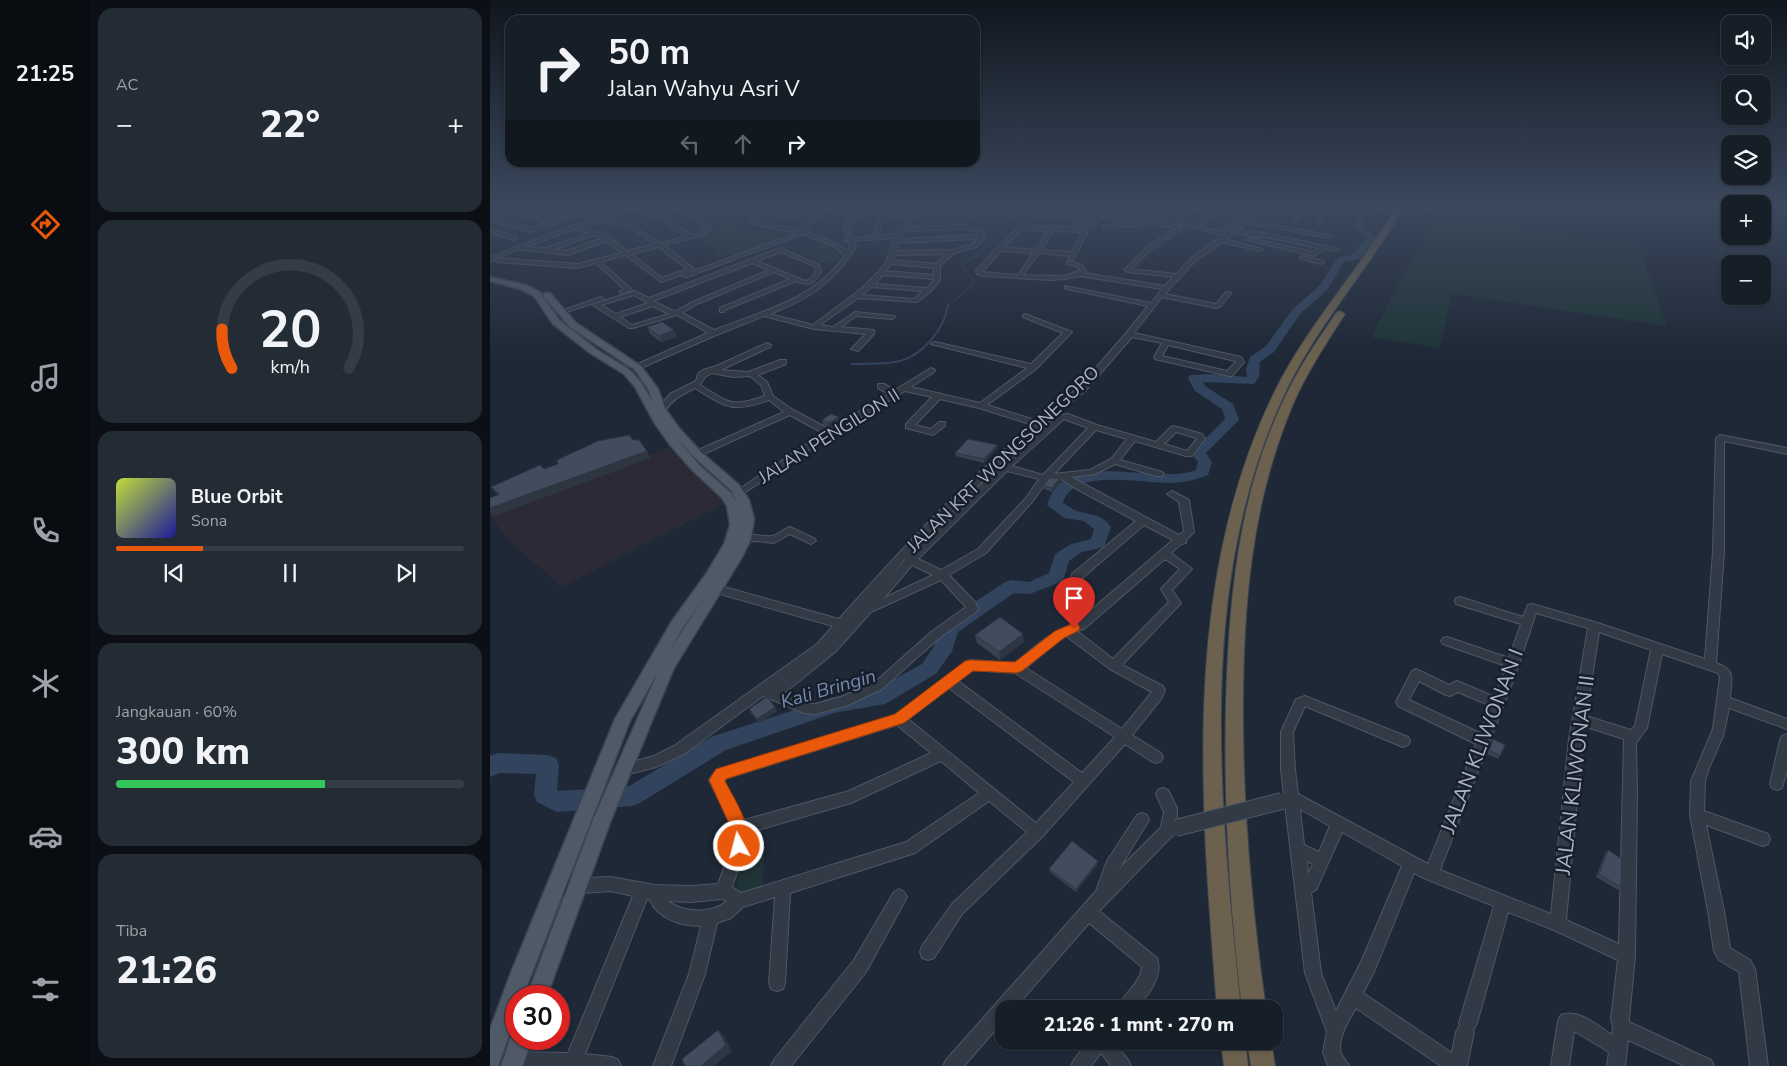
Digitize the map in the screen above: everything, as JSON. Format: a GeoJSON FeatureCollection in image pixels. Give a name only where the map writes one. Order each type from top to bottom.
{"type":"FeatureCollection","features":[{"type":"Feature","properties":{"kind":"highway"},"geometry":{"type":"LineString","coordinates":[[1228,1000],[1216,858],[1212,752],[1219,618],[1238,508],[1247,474],[1278,395],[1312,338],[1370,256]]}},
{"type":"Feature","properties":{"kind":"highway"},"geometry":{"type":"LineString","coordinates":[[1253,1000],[1239,859],[1234,753],[1237,620],[1243,564],[1252,510],[1275,435],[1305,369],[1374,256]]}},
{"type":"Feature","properties":{"kind":"highway"},"geometry":{"type":"LineString","coordinates":[[1234,1050],[1236,1066]]}},
{"type":"Feature","properties":{"kind":"highway"},"geometry":{"type":"LineString","coordinates":[[1260,1050],[1263,1066]]}},
{"type":"Feature","properties":{"kind":"main road"},"geometry":{"type":"LineString","coordinates":[[490,274],[539,287],[578,341],[630,368],[639,386],[657,411],[660,424],[692,456],[727,496],[733,506],[736,525],[730,544],[711,577],[677,625],[637,693],[616,734],[522,970],[490,1059]]}},
{"type":"Feature","properties":{"kind":"main road"},"geometry":{"type":"LineString","coordinates":[[490,279],[523,286],[537,294],[561,318]]}},
{"type":"Feature","properties":{"kind":"main road"},"geometry":{"type":"LineString","coordinates":[[541,985],[602,820],[656,692],[668,666],[717,589],[745,539],[748,519],[743,500],[692,456]]}},
{"type":"Feature","properties":{"kind":"main road"},"geometry":{"type":"LineString","coordinates":[[637,693],[656,692]]}},
{"type":"Feature","properties":{"kind":"main road"},"geometry":{"type":"LineString","coordinates":[[558,879],[579,879]]}},
{"type":"Feature","properties":{"kind":"main road"},"geometry":{"type":"LineString","coordinates":[[513,1063],[518,1050]]}},
{"type":"Feature","properties":{"kind":"street"},"geometry":{"type":"LineString","coordinates":[[492,261],[504,256]]}},
{"type":"Feature","properties":{"kind":"street"},"geometry":{"type":"LineString","coordinates":[[591,256],[609,258]]}},
{"type":"Feature","properties":{"kind":"street"},"geometry":{"type":"LineString","coordinates":[[492,261],[571,266],[617,256]]}},
{"type":"Feature","properties":{"kind":"street"},"geometry":{"type":"LineString","coordinates":[[630,256],[661,280],[689,271],[690,268],[674,256]]}},
{"type":"Feature","properties":{"kind":"street"},"geometry":{"type":"LineString","coordinates":[[684,277],[740,256]]}},
{"type":"Feature","properties":{"kind":"street"},"geometry":{"type":"LineString","coordinates":[[615,317],[769,256]]}},
{"type":"Feature","properties":{"kind":"street"},"geometry":{"type":"LineString","coordinates":[[753,261],[808,283],[819,272],[816,265],[794,256]]}},
{"type":"Feature","properties":{"kind":"street"},"geometry":{"type":"LineString","coordinates":[[630,368],[705,336],[764,314],[804,295],[827,281],[848,256]]}},
{"type":"Feature","properties":{"kind":"street"},"geometry":{"type":"LineString","coordinates":[[814,326],[869,285],[882,273],[891,256]]}},
{"type":"Feature","properties":{"kind":"street"},"geometry":{"type":"LineString","coordinates":[[854,296],[912,302],[929,290],[937,277],[937,266],[948,256]]}},
{"type":"Feature","properties":{"kind":"street"},"geometry":{"type":"LineString","coordinates":[[994,256],[979,270],[979,273],[1062,278],[1080,274],[1167,288]]}},
{"type":"Feature","properties":{"kind":"street"},"geometry":{"type":"LineString","coordinates":[[1020,276],[1034,256]]}},
{"type":"Feature","properties":{"kind":"street"},"geometry":{"type":"LineString","coordinates":[[1062,278],[1073,256]]}},
{"type":"Feature","properties":{"kind":"street"},"geometry":{"type":"LineString","coordinates":[[1139,256],[1127,270],[1178,276]]}},
{"type":"Feature","properties":{"kind":"street","name":"JALAN KRT WONGSONEGORO"},"geometry":{"type":"LineString","coordinates":[[622,770],[656,761],[679,750],[821,647],[908,550],[1038,424],[1083,388],[1130,334],[1160,295],[1198,256]]}},
{"type":"Feature","properties":{"kind":"street"},"geometry":{"type":"LineString","coordinates":[[1297,256],[1321,262]]}},
{"type":"Feature","properties":{"kind":"street"},"geometry":{"type":"LineString","coordinates":[[561,318],[630,290],[597,261]]}},
{"type":"Feature","properties":{"kind":"street"},"geometry":{"type":"LineString","coordinates":[[889,262],[937,266]]}},
{"type":"Feature","properties":{"kind":"street"},"geometry":{"type":"LineString","coordinates":[[1070,263],[1082,268],[1080,274]]}},
{"type":"Feature","properties":{"kind":"street"},"geometry":{"type":"LineString","coordinates":[[705,336],[672,314],[635,293],[596,305],[631,327],[672,314],[693,302],[772,270]]}},
{"type":"Feature","properties":{"kind":"street"},"geometry":{"type":"LineString","coordinates":[[882,273],[937,277]]}},
{"type":"Feature","properties":{"kind":"street"},"geometry":{"type":"LineString","coordinates":[[760,295],[724,311],[721,310],[797,280]]}},
{"type":"Feature","properties":{"kind":"street"},"geometry":{"type":"LineString","coordinates":[[869,285],[929,290]]}},
{"type":"Feature","properties":{"kind":"street"},"geometry":{"type":"LineString","coordinates":[[1067,287],[1152,305]]}},
{"type":"Feature","properties":{"kind":"street"},"geometry":{"type":"LineString","coordinates":[[1160,295],[1216,306],[1219,305],[1228,293]]}},
{"type":"Feature","properties":{"kind":"street"},"geometry":{"type":"LineString","coordinates":[[672,314],[713,333]]}},
{"type":"Feature","properties":{"kind":"street"},"geometry":{"type":"LineString","coordinates":[[764,314],[782,320],[814,326],[871,332],[855,349]]}},
{"type":"Feature","properties":{"kind":"street"},"geometry":{"type":"LineString","coordinates":[[834,329],[855,314],[892,317]]}},
{"type":"Feature","properties":{"kind":"street"},"geometry":{"type":"LineString","coordinates":[[981,406],[1033,367],[1068,332],[1025,316]]}},
{"type":"Feature","properties":{"kind":"street"},"geometry":{"type":"LineString","coordinates":[[1130,334],[1166,342],[1238,359],[1240,362],[1229,374],[1158,357],[1166,342]]}},
{"type":"Feature","properties":{"kind":"street"},"geometry":{"type":"LineString","coordinates":[[935,344],[1033,367]]}},
{"type":"Feature","properties":{"kind":"street"},"geometry":{"type":"LineString","coordinates":[[657,411],[666,400],[695,385],[700,380],[702,374],[720,368],[767,345]]}},
{"type":"Feature","properties":{"kind":"street"},"geometry":{"type":"LineString","coordinates":[[710,370],[738,376],[753,375],[783,362]]}},
{"type":"Feature","properties":{"kind":"street"},"geometry":{"type":"LineString","coordinates":[[904,388],[931,370]]}},
{"type":"Feature","properties":{"kind":"street"},"geometry":{"type":"LineString","coordinates":[[753,375],[764,384],[770,397],[790,412],[830,433]]}},
{"type":"Feature","properties":{"kind":"street"},"geometry":{"type":"LineString","coordinates":[[695,385],[723,403],[733,407],[745,406],[770,397]]}},
{"type":"Feature","properties":{"kind":"street"},"geometry":{"type":"LineString","coordinates":[[881,386],[894,393]]}},
{"type":"Feature","properties":{"kind":"street","name":"JALAN PENGILON II"},"geometry":{"type":"LineString","coordinates":[[738,494],[830,433],[904,388],[981,406],[1038,424]]}},
{"type":"Feature","properties":{"kind":"street"},"geometry":{"type":"LineString","coordinates":[[938,396],[909,426],[933,432],[942,424]]}},
{"type":"Feature","properties":{"kind":"street"},"geometry":{"type":"LineString","coordinates":[[692,456],[790,412]]}},
{"type":"Feature","properties":{"kind":"street"},"geometry":{"type":"LineString","coordinates":[[774,694],[831,650],[910,560],[1004,467],[1062,416],[1158,445]]}},
{"type":"Feature","properties":{"kind":"street"},"geometry":{"type":"LineString","coordinates":[[867,610],[942,575],[982,551],[1094,427]]}},
{"type":"Feature","properties":{"kind":"street"},"geometry":{"type":"LineString","coordinates":[[1070,481],[1096,471],[1114,461],[1132,438]]}},
{"type":"Feature","properties":{"kind":"street"},"geometry":{"type":"LineString","coordinates":[[1710,665],[1715,621],[1720,518],[1720,438],[1787,451]]}},
{"type":"Feature","properties":{"kind":"street"},"geometry":{"type":"LineString","coordinates":[[1114,461],[1160,474]]}},
{"type":"Feature","properties":{"kind":"street"},"geometry":{"type":"LineString","coordinates":[[1004,467],[1046,478],[1070,481],[1142,521],[1182,540]]}},
{"type":"Feature","properties":{"kind":"street"},"geometry":{"type":"LineString","coordinates":[[1017,668],[1074,628],[1182,540],[1190,529],[1184,500],[1172,494]]}},
{"type":"Feature","properties":{"kind":"street"},"geometry":{"type":"LineString","coordinates":[[928,952],[957,909],[1037,832],[1123,737],[1157,695],[1158,690],[1114,666],[1074,628],[1073,585],[1076,577],[1142,521]]}},
{"type":"Feature","properties":{"kind":"street"},"geometry":{"type":"LineString","coordinates":[[745,539],[774,540],[790,530],[811,541]]}},
{"type":"Feature","properties":{"kind":"street"},"geometry":{"type":"LineString","coordinates":[[1114,666],[1175,603],[1166,589],[1187,569],[1165,554]]}},
{"type":"Feature","properties":{"kind":"street"},"geometry":{"type":"LineString","coordinates":[[761,690],[804,708],[816,708],[844,701],[878,686],[935,635],[972,609],[972,606],[942,575],[910,560]]}},
{"type":"Feature","properties":{"kind":"street"},"geometry":{"type":"LineString","coordinates":[[717,589],[842,624]]}},
{"type":"Feature","properties":{"kind":"street"},"geometry":{"type":"LineString","coordinates":[[1460,601],[1527,622]]}},
{"type":"Feature","properties":{"kind":"street","name":"JALAN KLIWONAN I"},"geometry":{"type":"LineString","coordinates":[[1431,874],[1498,704],[1533,608],[1594,626]]}},
{"type":"Feature","properties":{"kind":"street"},"geometry":{"type":"LineString","coordinates":[[1594,626],[1710,665],[1724,672],[1726,676],[1717,736],[1700,769],[1697,788],[1697,815],[1719,920],[1722,951],[1725,955],[1743,964],[1747,969],[1758,1066]]}},
{"type":"Feature","properties":{"kind":"street","name":"JALAN KLIWONAN II"},"geometry":{"type":"LineString","coordinates":[[1558,924],[1579,719],[1594,626]]}},
{"type":"Feature","properties":{"kind":"street"},"geometry":{"type":"LineString","coordinates":[[1447,641],[1513,664]]}},
{"type":"Feature","properties":{"kind":"street"},"geometry":{"type":"LineString","coordinates":[[1616,1066],[1622,1028],[1620,1014],[1626,956],[1630,793],[1629,741],[1641,728],[1657,648]]}},
{"type":"Feature","properties":{"kind":"street"},"geometry":{"type":"LineString","coordinates":[[723,891],[739,846],[740,828],[716,780],[721,774],[899,719],[970,665],[1017,668],[1156,757]]}},
{"type":"Feature","properties":{"kind":"street"},"geometry":{"type":"LineString","coordinates":[[1483,741],[1402,702],[1416,674],[1450,691],[1456,686],[1498,704]]}},
{"type":"Feature","properties":{"kind":"street"},"geometry":{"type":"LineString","coordinates":[[949,681],[1083,781]]}},
{"type":"Feature","properties":{"kind":"street"},"geometry":{"type":"LineString","coordinates":[[1335,1032],[1313,973],[1298,849],[1288,800],[1286,740],[1289,727],[1302,701],[1305,701],[1403,742]]}},
{"type":"Feature","properties":{"kind":"street"},"geometry":{"type":"LineString","coordinates":[[1723,701],[1787,724]]}},
{"type":"Feature","properties":{"kind":"street"},"geometry":{"type":"LineString","coordinates":[[899,719],[1037,832]]}},
{"type":"Feature","properties":{"kind":"street"},"geometry":{"type":"LineString","coordinates":[[1579,719],[1633,736]]}},
{"type":"Feature","properties":{"kind":"street"},"geometry":{"type":"LineString","coordinates":[[1777,784],[1787,740]]}},
{"type":"Feature","properties":{"kind":"street"},"geometry":{"type":"LineString","coordinates":[[740,828],[851,798],[942,754]]}},
{"type":"Feature","properties":{"kind":"street"},"geometry":{"type":"LineString","coordinates":[[649,891],[661,904],[672,912],[690,917],[711,918],[722,915],[738,901],[783,889],[910,848],[990,793]]}},
{"type":"Feature","properties":{"kind":"street"},"geometry":{"type":"LineString","coordinates":[[1163,794],[1172,810],[1171,830]]}},
{"type":"Feature","properties":{"kind":"street"},"geometry":{"type":"LineString","coordinates":[[952,1066],[1102,895],[1171,830],[1288,800],[1339,823],[1431,874],[1558,924],[1626,956]]}},
{"type":"Feature","properties":{"kind":"street"},"geometry":{"type":"LineString","coordinates":[[1697,815],[1763,839]]}},
{"type":"Feature","properties":{"kind":"street"},"geometry":{"type":"LineString","coordinates":[[1102,895],[1112,866],[1142,820]]}},
{"type":"Feature","properties":{"kind":"street"},"geometry":{"type":"LineString","coordinates":[[1311,885],[1339,823]]}},
{"type":"Feature","properties":{"kind":"street"},"geometry":{"type":"LineString","coordinates":[[1298,849],[1322,861]]}},
{"type":"Feature","properties":{"kind":"street"},"geometry":{"type":"LineString","coordinates":[[1340,1066],[1334,1062],[1332,1057],[1335,1032],[1368,966],[1411,862]]}},
{"type":"Feature","properties":{"kind":"street"},"geometry":{"type":"LineString","coordinates":[[579,879],[649,891],[690,894],[723,891],[731,894],[738,901]]}},
{"type":"Feature","properties":{"kind":"street"},"geometry":{"type":"LineString","coordinates":[[777,983],[783,889]]}},
{"type":"Feature","properties":{"kind":"street"},"geometry":{"type":"LineString","coordinates":[[573,1062],[649,891]]}},
{"type":"Feature","properties":{"kind":"street"},"geometry":{"type":"LineString","coordinates":[[780,1066],[860,966],[899,897]]}},
{"type":"Feature","properties":{"kind":"street"},"geometry":{"type":"LineString","coordinates":[[1353,996],[1457,1066],[1466,1028],[1503,902]]}},
{"type":"Feature","properties":{"kind":"street"},"geometry":{"type":"LineString","coordinates":[[1088,912],[1151,964],[1150,974],[1146,983],[1132,1000]]}},
{"type":"Feature","properties":{"kind":"street"},"geometry":{"type":"LineString","coordinates":[[662,1066],[697,974],[711,918]]}},
{"type":"Feature","properties":{"kind":"street"},"geometry":{"type":"LineString","coordinates":[[1560,1066],[1567,1020],[1575,1022],[1618,1048]]}},
{"type":"Feature","properties":{"kind":"street"},"geometry":{"type":"LineString","coordinates":[[1622,1028],[1705,1066]]}},
{"type":"Feature","properties":{"kind":"street"},"geometry":{"type":"LineString","coordinates":[[1080,1066],[1093,1050]]}},
{"type":"Feature","properties":{"kind":"street"},"geometry":{"type":"LineString","coordinates":[[1109,1050],[1122,1066]]}},
{"type":"Feature","properties":{"kind":"street"},"geometry":{"type":"LineString","coordinates":[[513,1063],[573,1062],[612,1066]]}},
{"type":"Feature","properties":{"kind":"shaded area"},"geometry":{"type":"Polygon","coordinates":[[[668,448],[725,503],[562,587],[511,543],[490,516],[490,511],[668,448]]]}},
{"type":"Feature","properties":{"kind":"green space"},"geometry":{"type":"Polygon","coordinates":[[[806,256],[841,256],[838,259],[825,264],[806,256]]]}},
{"type":"Feature","properties":{"kind":"green space"},"geometry":{"type":"Polygon","coordinates":[[[1416,256],[1642,256],[1667,326],[1452,294],[1440,348],[1371,337],[1416,256]]]}},
{"type":"Feature","properties":{"kind":"green space"},"geometry":{"type":"Polygon","coordinates":[[[764,855],[763,888],[737,895],[739,862],[764,855]]]}},
{"type":"Feature","properties":{"kind":"building"},"geometry":{"type":"Polygon","coordinates":[[[662,322],[674,330],[659,336],[647,327],[662,322]]]}},
{"type":"Feature","properties":{"kind":"building"},"geometry":{"type":"Polygon","coordinates":[[[831,414],[839,417],[828,423],[822,420],[831,414]]]}},
{"type":"Feature","properties":{"kind":"building"},"geometry":{"type":"Polygon","coordinates":[[[629,435],[633,440],[639,440],[647,451],[490,508],[490,498],[500,494],[491,487],[540,465],[544,469],[558,464],[557,460],[598,441],[629,435]]]}},
{"type":"Feature","properties":{"kind":"building"},"geometry":{"type":"Polygon","coordinates":[[[968,439],[997,445],[984,459],[955,453],[968,439]]]}},
{"type":"Feature","properties":{"kind":"building"},"geometry":{"type":"Polygon","coordinates":[[[1049,478],[1060,478],[1052,488],[1043,486],[1049,478]]]}},
{"type":"Feature","properties":{"kind":"building"},"geometry":{"type":"Polygon","coordinates":[[[1000,617],[1023,634],[999,652],[975,635],[1000,617]]]}},
{"type":"Feature","properties":{"kind":"building"},"geometry":{"type":"Polygon","coordinates":[[[767,697],[775,707],[757,719],[749,709],[767,697]]]}},
{"type":"Feature","properties":{"kind":"building"},"geometry":{"type":"Polygon","coordinates":[[[1493,739],[1505,745],[1500,756],[1489,750],[1493,739]]]}},
{"type":"Feature","properties":{"kind":"building"},"geometry":{"type":"Polygon","coordinates":[[[1072,841],[1098,861],[1076,889],[1049,869],[1072,841]]]}},
{"type":"Feature","properties":{"kind":"building"},"geometry":{"type":"Polygon","coordinates":[[[1608,850],[1622,859],[1621,887],[1599,874],[1608,850]]]}},
{"type":"Feature","properties":{"kind":"building"},"geometry":{"type":"Polygon","coordinates":[[[718,1030],[726,1045],[701,1066],[685,1066],[682,1059],[718,1030]]]}},
{"type":"Feature","properties":{"kind":"waterway"},"geometry":{"type":"LineString","coordinates":[[948,306],[969,288],[974,280],[962,266],[964,261],[978,256]]}},
{"type":"Feature","properties":{"kind":"waterway","name":"Kali Bringin"},"geometry":{"type":"LineString","coordinates":[[490,767],[498,763],[548,765],[545,795],[557,802],[632,796],[719,743],[834,705],[878,698],[929,669],[942,651],[950,628],[1011,586],[1030,588],[1057,577],[1061,558],[1077,548],[1098,543],[1103,527],[1089,517],[1070,514],[1055,505],[1058,494],[1076,481],[1094,475],[1170,479],[1188,478],[1203,472],[1205,462],[1198,453],[1232,420],[1228,407],[1200,388],[1194,378],[1250,381],[1253,377],[1254,360],[1270,349],[1296,312],[1324,287],[1341,259],[1354,258],[1357,256]]}},
{"type":"Feature","properties":{"kind":"waterway"},"geometry":{"type":"LineString","coordinates":[[852,364],[895,362],[913,355],[931,340],[944,319],[948,305]]}},
{"type":"Feature","properties":{"kind":"route"},"geometry":{"type":"LineString","coordinates":[[739,846],[740,828],[716,780],[721,774],[855,731],[899,719],[970,665],[1017,668],[1059,634],[1074,628]]}}]}
